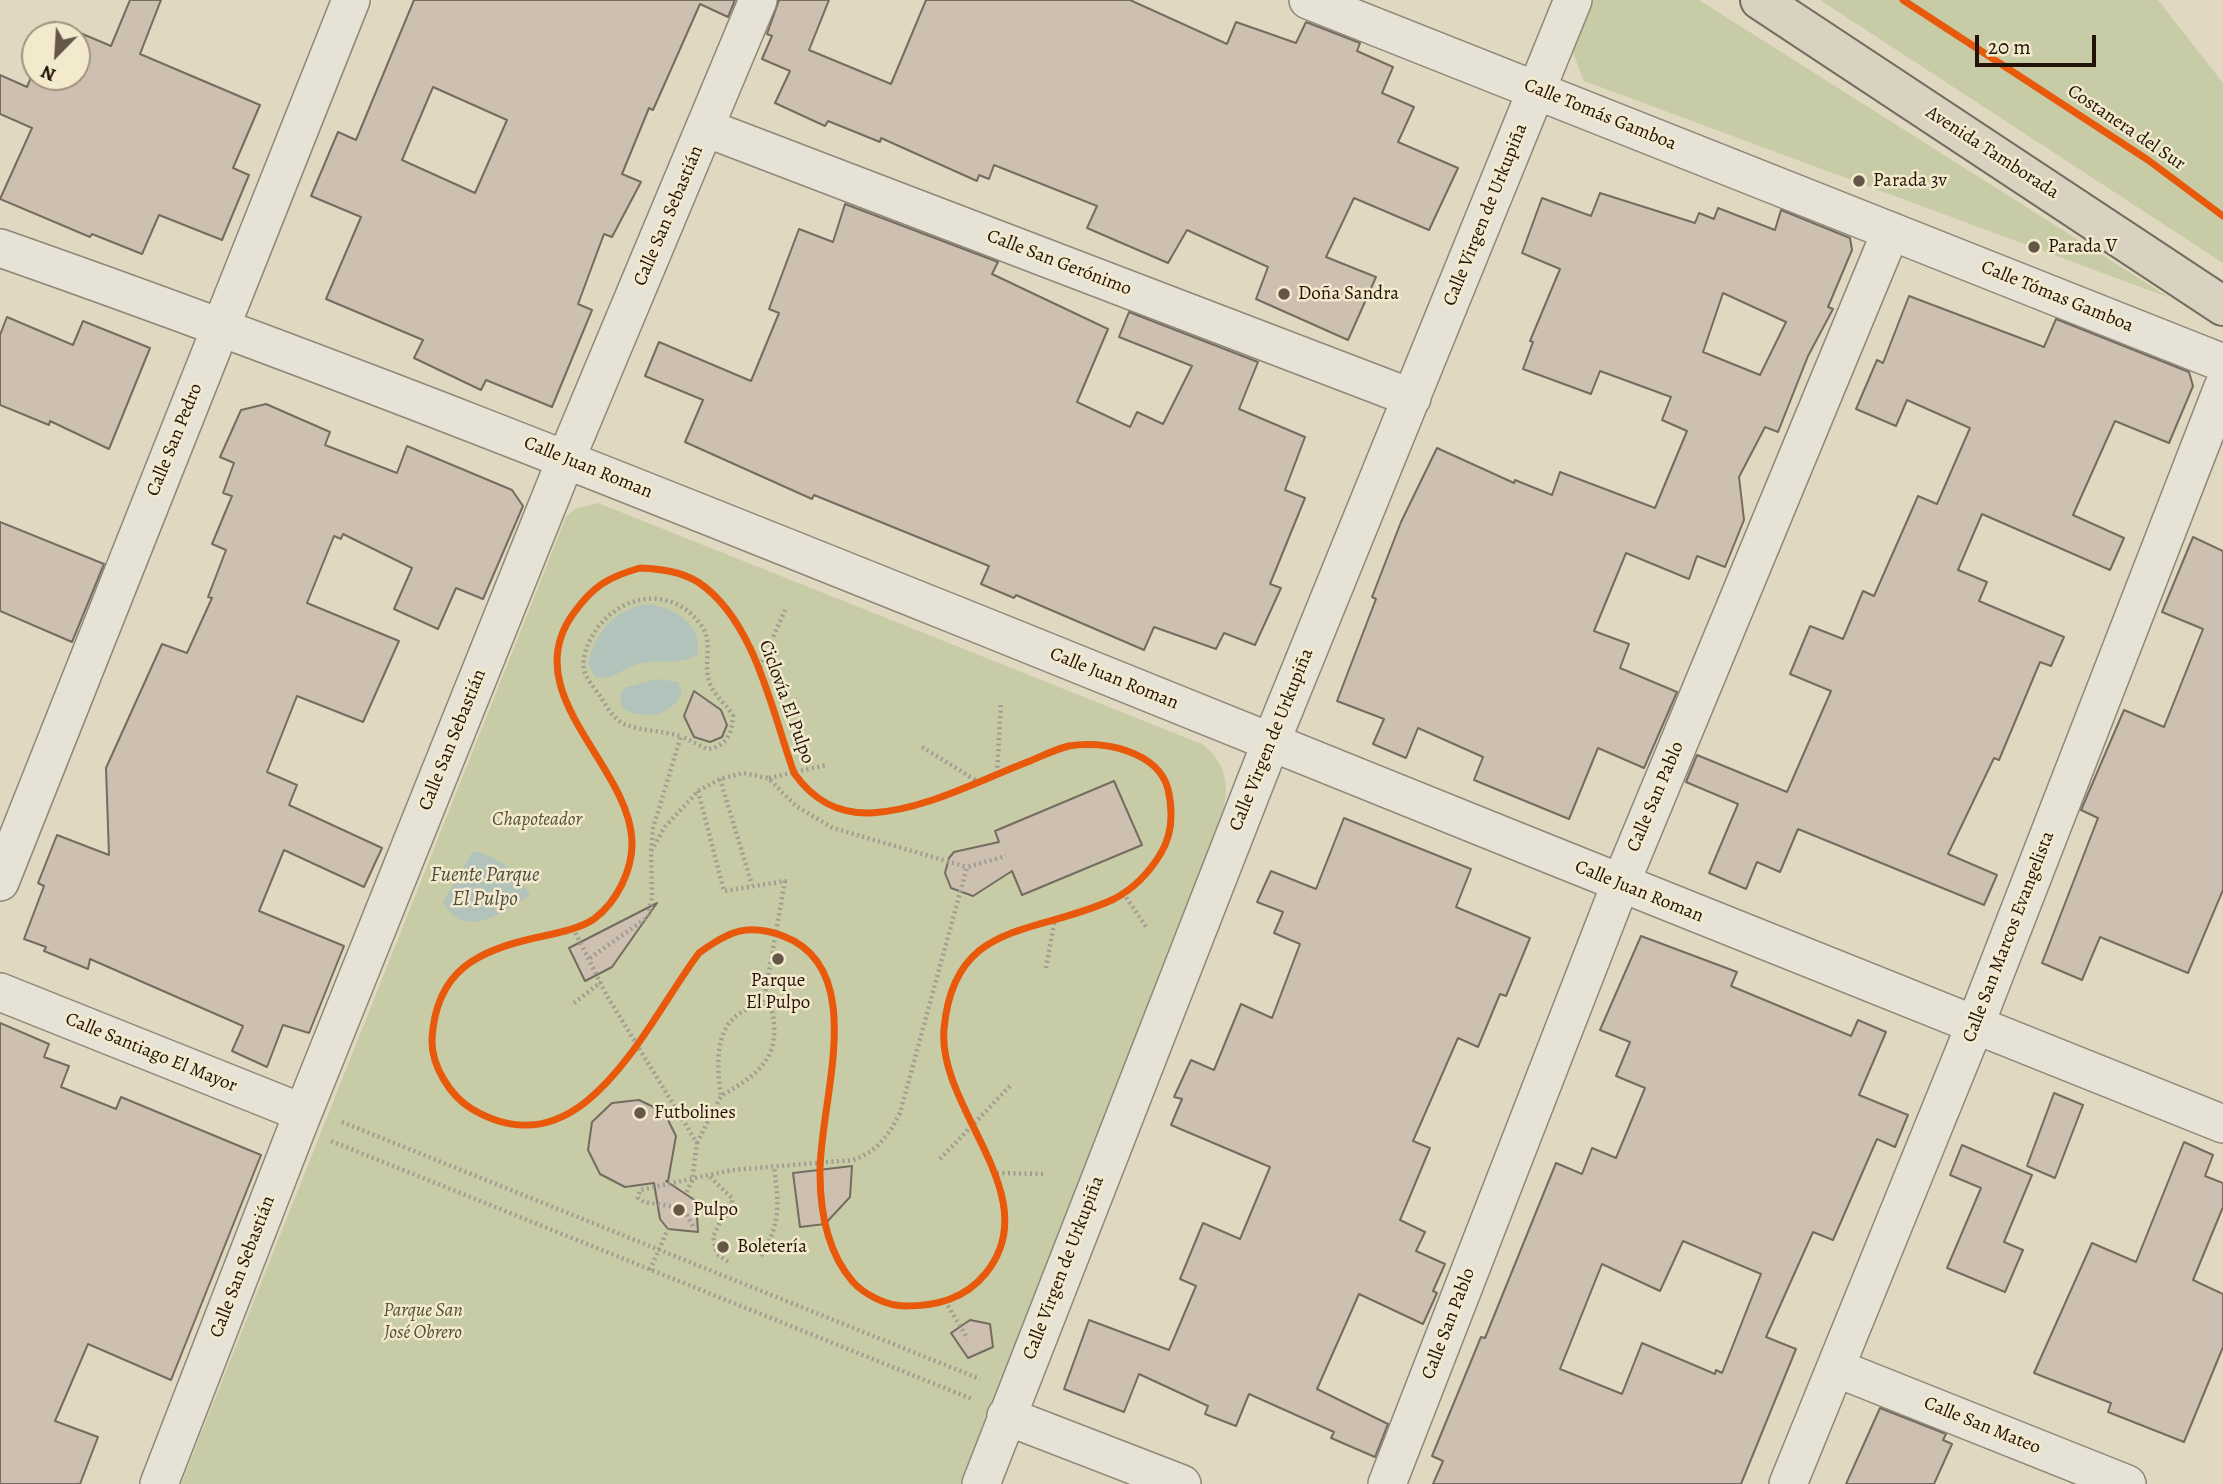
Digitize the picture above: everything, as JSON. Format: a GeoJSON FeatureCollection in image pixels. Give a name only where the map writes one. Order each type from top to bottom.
{"type":"FeatureCollection","features":[{"type":"Feature","properties":{"kind":"main road","name":"Avenida Tamborada"},"geometry":{"type":"LineString","coordinates":[[1760,0],[2223,306]]}},
{"type":"Feature","properties":{"kind":"street","name":"Calle San Pedro"},"geometry":{"type":"LineString","coordinates":[[0,881],[352,0]]}},
{"type":"Feature","properties":{"kind":"street","name":"Calle San Sebastián"},"geometry":{"type":"LineString","coordinates":[[159,1484],[321,1124],[566,458],[758,0]]}},
{"type":"Feature","properties":{"kind":"street","name":"Calle Tomás Gamboa"},"geometry":{"type":"LineString","coordinates":[[1308,0],[1891,231]]}},
{"type":"Feature","properties":{"kind":"street","name":"Calle Virgen de Urkupiña"},"geometry":{"type":"LineString","coordinates":[[981,1484],[1271,742],[1573,0]]}},
{"type":"Feature","properties":{"kind":"street","name":"Calle San Gerónimo"},"geometry":{"type":"LineString","coordinates":[[706,128],[1412,398]]}},
{"type":"Feature","properties":{"kind":"street","name":"Calle Tómas Gamboa"},"geometry":{"type":"LineString","coordinates":[[1891,231],[2223,363]]}},
{"type":"Feature","properties":{"kind":"street","name":"Calle San Pablo"},"geometry":{"type":"LineString","coordinates":[[1387,1484],[1620,885],[1891,231]]}},
{"type":"Feature","properties":{"kind":"street","name":"Calle Juan Roman"},"geometry":{"type":"LineString","coordinates":[[0,248],[220,325],[566,458],[1620,885],[2223,1124]]}},
{"type":"Feature","properties":{"kind":"street","name":"Calle San Marcos Evangelista"},"geometry":{"type":"LineString","coordinates":[[1788,1484],[1975,1025],[2223,387]]}},
{"type":"Feature","properties":{"kind":"street","name":"Calle Santiago El Mayor"},"geometry":{"type":"LineString","coordinates":[[0,992],[321,1124]]}},
{"type":"Feature","properties":{"kind":"street","name":"Calle San Mateo"},"geometry":{"type":"LineString","coordinates":[[1836,1368],[2127,1484]]}},
{"type":"Feature","properties":{"kind":"street"},"geometry":{"type":"LineString","coordinates":[[1006,1416],[1182,1484]]}},
{"type":"Feature","properties":{"kind":"path"},"geometry":{"type":"LineString","coordinates":[[642,598],[664,599],[683,608],[701,625],[710,645],[706,661],[711,687],[733,716],[732,731],[725,743],[707,749],[681,736],[622,723],[610,713],[585,673],[584,656],[590,638],[603,618],[620,606],[642,598]]}},
{"type":"Feature","properties":{"kind":"path"},"geometry":{"type":"LineString","coordinates":[[758,672],[785,610]]}},
{"type":"Feature","properties":{"kind":"path"},"geometry":{"type":"LineString","coordinates":[[997,773],[1001,702]]}},
{"type":"Feature","properties":{"kind":"path"},"geometry":{"type":"LineString","coordinates":[[590,958],[648,917],[652,897],[650,851],[653,828],[681,736]]}},
{"type":"Feature","properties":{"kind":"path"},"geometry":{"type":"LineString","coordinates":[[922,747],[977,781]]}},
{"type":"Feature","properties":{"kind":"path"},"geometry":{"type":"LineString","coordinates":[[650,851],[665,827],[698,791],[720,779],[743,773],[768,778],[827,765]]}},
{"type":"Feature","properties":{"kind":"path"},"geometry":{"type":"LineString","coordinates":[[964,786],[1009,769]]}},
{"type":"Feature","properties":{"kind":"path"},"geometry":{"type":"LineString","coordinates":[[768,778],[796,806],[833,828],[967,867],[1006,856]]}},
{"type":"Feature","properties":{"kind":"path"},"geometry":{"type":"LineString","coordinates":[[720,779],[752,886]]}},
{"type":"Feature","properties":{"kind":"path"},"geometry":{"type":"LineString","coordinates":[[698,791],[724,891],[785,881],[763,1005]]}},
{"type":"Feature","properties":{"kind":"path"},"geometry":{"type":"LineString","coordinates":[[693,1226],[683,1208],[644,1202],[638,1198],[640,1190],[692,1181],[732,1170],[820,1166],[853,1160],[868,1155],[891,1130],[900,1113],[967,867]]}},
{"type":"Feature","properties":{"kind":"path"},"geometry":{"type":"LineString","coordinates":[[1131,887],[1119,895],[1147,928]]}},
{"type":"Feature","properties":{"kind":"path"},"geometry":{"type":"LineString","coordinates":[[1042,923],[1068,914]]}},
{"type":"Feature","properties":{"kind":"path"},"geometry":{"type":"LineString","coordinates":[[1046,968],[1055,918]]}},
{"type":"Feature","properties":{"kind":"path"},"geometry":{"type":"LineString","coordinates":[[584,923],[570,929],[590,958],[636,1046],[696,1143]]}},
{"type":"Feature","properties":{"kind":"path"},"geometry":{"type":"LineString","coordinates":[[768,931],[789,938]]}},
{"type":"Feature","properties":{"kind":"path"},"geometry":{"type":"LineString","coordinates":[[574,1003],[601,982]]}},
{"type":"Feature","properties":{"kind":"path"},"geometry":{"type":"LineString","coordinates":[[686,1193],[692,1181],[696,1143],[721,1096],[760,1069],[772,1052],[776,1030],[772,1011],[763,1005],[744,1008],[729,1023],[719,1045],[721,1096]]}},
{"type":"Feature","properties":{"kind":"path"},"geometry":{"type":"LineString","coordinates":[[629,1055],[643,1035]]}},
{"type":"Feature","properties":{"kind":"path"},"geometry":{"type":"LineString","coordinates":[[940,1160],[1012,1084]]}},
{"type":"Feature","properties":{"kind":"path"},"geometry":{"type":"LineString","coordinates":[[968,1117],[979,1139]]}},
{"type":"Feature","properties":{"kind":"path"},"geometry":{"type":"LineString","coordinates":[[321,1124],[657,1249],[981,1380]]}},
{"type":"Feature","properties":{"kind":"path"},"geometry":{"type":"LineString","coordinates":[[321,1124],[650,1269],[973,1400]]}},
{"type":"Feature","properties":{"kind":"path"},"geometry":{"type":"LineString","coordinates":[[820,1166],[822,1150]]}},
{"type":"Feature","properties":{"kind":"path"},"geometry":{"type":"LineString","coordinates":[[991,1162],[999,1184]]}},
{"type":"Feature","properties":{"kind":"path"},"geometry":{"type":"LineString","coordinates":[[761,1256],[774,1234],[779,1206],[774,1166]]}},
{"type":"Feature","properties":{"kind":"path"},"geometry":{"type":"LineString","coordinates":[[996,1173],[1045,1174]]}},
{"type":"Feature","properties":{"kind":"path"},"geometry":{"type":"LineString","coordinates":[[709,1176],[732,1198],[732,1209],[720,1222],[713,1237],[717,1254],[731,1264]]}},
{"type":"Feature","properties":{"kind":"path"},"geometry":{"type":"LineString","coordinates":[[650,1269],[668,1229]]}},
{"type":"Feature","properties":{"kind":"path"},"geometry":{"type":"LineString","coordinates":[[934,1305],[955,1297]]}},
{"type":"Feature","properties":{"kind":"path"},"geometry":{"type":"LineString","coordinates":[[945,1301],[968,1339]]}},
{"type":"Feature","properties":{"kind":"green space"},"geometry":{"type":"Polygon","coordinates":[[[1594,0],[1699,0],[2170,298],[1584,81],[1571,48],[1594,0]]]}},
{"type":"Feature","properties":{"kind":"green space"},"geometry":{"type":"Polygon","coordinates":[[[1820,0],[2158,0],[2223,83],[2223,263],[1820,0]]]}},
{"type":"Feature","properties":{"kind":"green space","name":"Parque El Pulpo"},"geometry":{"type":"Polygon","coordinates":[[[598,503],[1204,745],[1217,759],[1224,774],[1224,808],[963,1484],[181,1484],[566,517],[575,509],[598,503]]]}},
{"type":"Feature","properties":{"kind":"water"},"geometry":{"type":"Polygon","coordinates":[[[645,604],[665,608],[684,619],[696,634],[697,655],[677,661],[642,663],[608,677],[595,677],[588,663],[601,633],[614,618],[645,604]]]}},
{"type":"Feature","properties":{"kind":"water"},"geometry":{"type":"Polygon","coordinates":[[[657,679],[678,682],[682,694],[671,708],[648,715],[623,709],[620,695],[624,688],[657,679]]]}},
{"type":"Feature","properties":{"kind":"water","name":"Fuente Parque El Pulpo"},"geometry":{"type":"Polygon","coordinates":[[[473,851],[492,857],[506,867],[530,895],[484,920],[461,920],[451,914],[443,902],[473,851]]]}},
{"type":"Feature","properties":{"kind":"building"},"geometry":{"type":"Polygon","coordinates":[[[130,0],[161,0],[140,54],[260,105],[233,168],[249,175],[222,240],[159,215],[142,254],[92,234],[90,237],[0,199],[32,128],[0,114],[0,75],[21,84],[21,91],[91,91],[91,38],[111,46],[130,0]]]}},
{"type":"Feature","properties":{"kind":"building"},"geometry":{"type":"Polygon","coordinates":[[[414,0],[735,0],[728,17],[700,4],[653,110],[649,108],[622,174],[641,182],[612,237],[604,234],[578,304],[592,310],[552,407],[486,380],[481,390],[414,358],[423,340],[326,299],[361,217],[311,196],[338,132],[356,140],[414,0]],[[433,87],[402,160],[475,193],[507,120],[433,87]]]}},
{"type":"Feature","properties":{"kind":"building"},"geometry":{"type":"Polygon","coordinates":[[[779,0],[829,0],[809,50],[891,84],[926,0],[1130,0],[1227,44],[1236,22],[1296,43],[1306,22],[1360,43],[1357,51],[1393,67],[1382,93],[1414,107],[1398,142],[1458,168],[1429,230],[1354,198],[1326,257],[1376,277],[1348,340],[1256,299],[1268,267],[1187,230],[1168,263],[1087,228],[1097,206],[994,165],[989,179],[979,175],[977,181],[881,138],[880,142],[828,121],[825,126],[775,103],[790,71],[762,59],[772,36],[767,34],[779,0]]]}},
{"type":"Feature","properties":{"kind":"building"},"geometry":{"type":"Polygon","coordinates":[[[1600,193],[1695,223],[1699,213],[1714,219],[1718,208],[1775,230],[1781,210],[1850,238],[1852,250],[1828,307],[1833,309],[1808,356],[1778,432],[1765,427],[1739,477],[1744,520],[1725,567],[1697,556],[1689,579],[1626,553],[1594,631],[1629,644],[1620,668],[1677,692],[1644,768],[1598,748],[1569,819],[1474,780],[1483,757],[1418,728],[1406,758],[1373,744],[1384,719],[1337,701],[1376,599],[1372,597],[1401,522],[1437,448],[1514,483],[1515,480],[1552,495],[1560,472],[1655,508],[1687,431],[1662,420],[1671,397],[1600,371],[1591,394],[1523,369],[1533,342],[1530,341],[1560,269],[1522,253],[1542,198],[1591,216],[1600,193]],[[1723,293],[1703,352],[1760,375],[1786,322],[1723,293]]]}},
{"type":"Feature","properties":{"kind":"building"},"geometry":{"type":"Polygon","coordinates":[[[845,204],[998,262],[992,274],[1108,329],[1077,402],[1130,427],[1137,412],[1163,424],[1192,366],[1119,337],[1129,312],[1258,362],[1239,409],[1305,437],[1285,490],[1305,498],[1270,584],[1281,588],[1255,645],[1224,633],[1216,649],[1154,627],[1144,650],[1016,595],[1014,598],[981,584],[989,566],[814,495],[812,499],[685,442],[703,400],[645,376],[659,342],[751,381],[779,313],[769,309],[799,229],[833,242],[845,204]]]}},
{"type":"Feature","properties":{"kind":"building"},"geometry":{"type":"Polygon","coordinates":[[[1909,296],[2044,347],[2056,319],[2189,372],[2193,386],[2169,443],[2115,421],[2073,515],[2124,538],[2110,570],[1982,514],[1958,570],[1987,582],[1979,601],[2064,637],[2051,666],[2040,662],[1999,760],[1994,758],[1948,854],[1997,875],[1984,905],[1798,829],[1780,872],[1757,862],[1746,889],[1709,873],[1738,804],[1686,782],[1697,755],[1787,792],[1831,691],[1790,674],[1810,626],[1843,639],[1863,591],[1874,596],[1918,496],[1937,504],[1970,428],[1907,400],[1896,426],[1856,409],[1877,360],[1883,363],[1909,296]]]}},
{"type":"Feature","properties":{"kind":"building"},"geometry":{"type":"Polygon","coordinates":[[[7,317],[73,345],[83,321],[150,348],[109,449],[50,421],[49,425],[0,405],[0,335],[7,317]]]}},
{"type":"Feature","properties":{"kind":"building"},"geometry":{"type":"Polygon","coordinates":[[[266,404],[330,432],[325,445],[397,473],[407,446],[512,490],[523,506],[483,599],[456,588],[438,629],[394,609],[412,568],[343,534],[341,539],[334,536],[307,603],[399,641],[363,722],[297,696],[267,772],[297,785],[289,805],[382,848],[364,887],[284,850],[259,911],[344,946],[309,1033],[283,1025],[267,1067],[232,1051],[243,1026],[90,959],[88,969],[44,951],[46,947],[24,939],[44,886],[38,883],[57,835],[109,855],[106,768],[162,644],[187,653],[212,598],[208,597],[226,550],[212,544],[232,496],[223,493],[234,463],[220,457],[241,410],[266,404]]]}},
{"type":"Feature","properties":{"kind":"building"},"geometry":{"type":"Polygon","coordinates":[[[0,522],[104,564],[72,642],[0,611],[0,522]]]}},
{"type":"Feature","properties":{"kind":"building"},"geometry":{"type":"Polygon","coordinates":[[[2193,537],[2223,551],[2223,890],[2188,973],[2100,937],[2082,980],[2042,963],[2098,818],[2081,810],[2124,710],[2164,727],[2203,629],[2162,612],[2193,537]]]}},
{"type":"Feature","properties":{"kind":"building"},"geometry":{"type":"Polygon","coordinates":[[[694,691],[721,710],[727,725],[722,737],[710,742],[694,737],[684,716],[694,691]]]}},
{"type":"Feature","properties":{"kind":"building"},"geometry":{"type":"Polygon","coordinates":[[[1114,781],[1142,845],[1022,895],[1012,871],[973,896],[951,888],[945,873],[949,858],[954,852],[999,842],[995,831],[1114,781]]]}},
{"type":"Feature","properties":{"kind":"building"},"geometry":{"type":"Polygon","coordinates":[[[1344,818],[1471,869],[1456,907],[1530,938],[1506,996],[1500,994],[1478,1047],[1458,1038],[1413,1141],[1430,1148],[1400,1220],[1425,1232],[1416,1251],[1445,1264],[1433,1291],[1437,1293],[1423,1324],[1359,1294],[1317,1389],[1388,1424],[1375,1457],[1331,1438],[1334,1432],[1249,1394],[1236,1426],[1205,1414],[1208,1406],[1139,1374],[1124,1412],[1064,1389],[1089,1320],[1169,1350],[1196,1286],[1180,1279],[1203,1223],[1240,1239],[1270,1167],[1171,1125],[1182,1099],[1174,1097],[1191,1060],[1214,1070],[1241,1004],[1272,1018],[1300,944],[1274,933],[1283,912],[1257,902],[1271,871],[1316,889],[1344,818]]]}},
{"type":"Feature","properties":{"kind":"building"},"geometry":{"type":"Polygon","coordinates":[[[657,903],[612,967],[585,981],[569,948],[657,903]]]}},
{"type":"Feature","properties":{"kind":"building"},"geometry":{"type":"Polygon","coordinates":[[[1641,936],[1737,972],[1731,986],[1851,1036],[1858,1020],[1886,1032],[1859,1095],[1908,1115],[1895,1147],[1877,1139],[1833,1240],[1813,1232],[1766,1337],[1796,1349],[1741,1484],[1433,1484],[1443,1461],[1432,1456],[1481,1337],[1485,1338],[1556,1163],[1582,1174],[1592,1148],[1616,1158],[1645,1088],[1616,1076],[1630,1042],[1600,1030],[1641,936]],[[1683,1241],[1660,1291],[1602,1264],[1560,1369],[1622,1394],[1642,1343],[1715,1374],[1716,1370],[1722,1373],[1761,1274],[1683,1241]]]}},
{"type":"Feature","properties":{"kind":"building"},"geometry":{"type":"Polygon","coordinates":[[[0,1023],[49,1044],[44,1057],[69,1066],[61,1087],[116,1109],[121,1097],[261,1155],[171,1380],[88,1344],[55,1421],[98,1437],[80,1484],[0,1484],[0,1023]]]}},
{"type":"Feature","properties":{"kind":"building"},"geometry":{"type":"Polygon","coordinates":[[[2054,1093],[2083,1105],[2055,1178],[2027,1166],[2054,1093]]]}},
{"type":"Feature","properties":{"kind":"building"},"geometry":{"type":"Polygon","coordinates":[[[639,1100],[664,1112],[676,1136],[666,1181],[696,1201],[698,1232],[668,1229],[660,1219],[654,1183],[625,1187],[600,1174],[588,1150],[592,1122],[612,1103],[639,1100]]]}},
{"type":"Feature","properties":{"kind":"building"},"geometry":{"type":"Polygon","coordinates":[[[2184,1142],[2213,1155],[2205,1176],[2223,1183],[2223,1207],[2193,1280],[2223,1294],[2223,1347],[2184,1442],[2108,1412],[2111,1403],[2034,1373],[2092,1243],[2136,1262],[2184,1142]]]}},
{"type":"Feature","properties":{"kind":"building"},"geometry":{"type":"Polygon","coordinates":[[[1962,1145],[2032,1175],[2004,1242],[2023,1250],[2005,1292],[1947,1268],[1981,1188],[1950,1175],[1962,1145]]]}},
{"type":"Feature","properties":{"kind":"building"},"geometry":{"type":"Polygon","coordinates":[[[852,1166],[850,1197],[825,1224],[800,1227],[793,1173],[852,1166]]]}},
{"type":"Feature","properties":{"kind":"building"},"geometry":{"type":"Polygon","coordinates":[[[970,1320],[990,1324],[993,1347],[968,1358],[951,1333],[970,1320]]]}},
{"type":"Feature","properties":{"kind":"building"},"geometry":{"type":"Polygon","coordinates":[[[1880,1408],[1946,1434],[1943,1440],[1952,1444],[1934,1484],[1846,1484],[1880,1408]]]}},
{"type":"Feature","properties":{"kind":"cycle path","name":"Costanera del Sur"},"geometry":{"type":"LineString","coordinates":[[1903,0],[2148,160],[2223,216]]}},
{"type":"Feature","properties":{"kind":"cycle path","name":"Ciclovía El Pulpo"},"geometry":{"type":"LineString","coordinates":[[640,568],[677,573],[698,582],[718,599],[734,619],[759,669],[794,773],[809,791],[827,804],[859,813],[891,811],[952,793],[1059,749],[1082,745],[1112,747],[1141,757],[1153,765],[1168,789],[1171,805],[1168,838],[1141,879],[1114,899],[1085,911],[1004,936],[982,949],[964,967],[951,993],[944,1029],[946,1059],[956,1090],[998,1183],[1005,1214],[1002,1244],[986,1273],[960,1295],[917,1306],[898,1306],[884,1302],[858,1287],[837,1258],[824,1217],[820,1173],[834,1041],[833,1007],[826,977],[810,953],[783,936],[759,930],[739,931],[720,939],[699,953],[633,1051],[607,1082],[579,1107],[547,1122],[511,1124],[472,1109],[449,1088],[438,1069],[432,1039],[435,1015],[442,996],[464,967],[497,949],[568,930],[594,919],[610,904],[622,884],[632,852],[626,812],[614,784],[566,701],[558,672],[559,644],[580,604],[602,584],[640,568]]}},
{"type":"Feature","properties":{"kind":"place","name":"Parada 3v"},"geometry":{"type":"Point","coordinates":[1859,181]}},
{"type":"Feature","properties":{"kind":"place","name":"Parada V"},"geometry":{"type":"Point","coordinates":[2034,247]}},
{"type":"Feature","properties":{"kind":"place","name":"Doña Sandra"},"geometry":{"type":"Point","coordinates":[1284,294]}},
{"type":"Feature","properties":{"kind":"place","name":"Parque El Pulpo"},"geometry":{"type":"Point","coordinates":[778,959]}},
{"type":"Feature","properties":{"kind":"place","name":"Futbolines"},"geometry":{"type":"Point","coordinates":[640,1113]}},
{"type":"Feature","properties":{"kind":"place","name":"Pulpo"},"geometry":{"type":"Point","coordinates":[679,1210]}},
{"type":"Feature","properties":{"kind":"place","name":"Boletería"},"geometry":{"type":"Point","coordinates":[723,1247]}},
{"type":"Feature","properties":{"kind":"park label","name":"Chapoteador"},"geometry":{"type":"Point","coordinates":[537,820]}},
{"type":"Feature","properties":{"kind":"park label","name":"Parque San José Obrero"},"geometry":{"type":"Point","coordinates":[423,1322]}}]}
